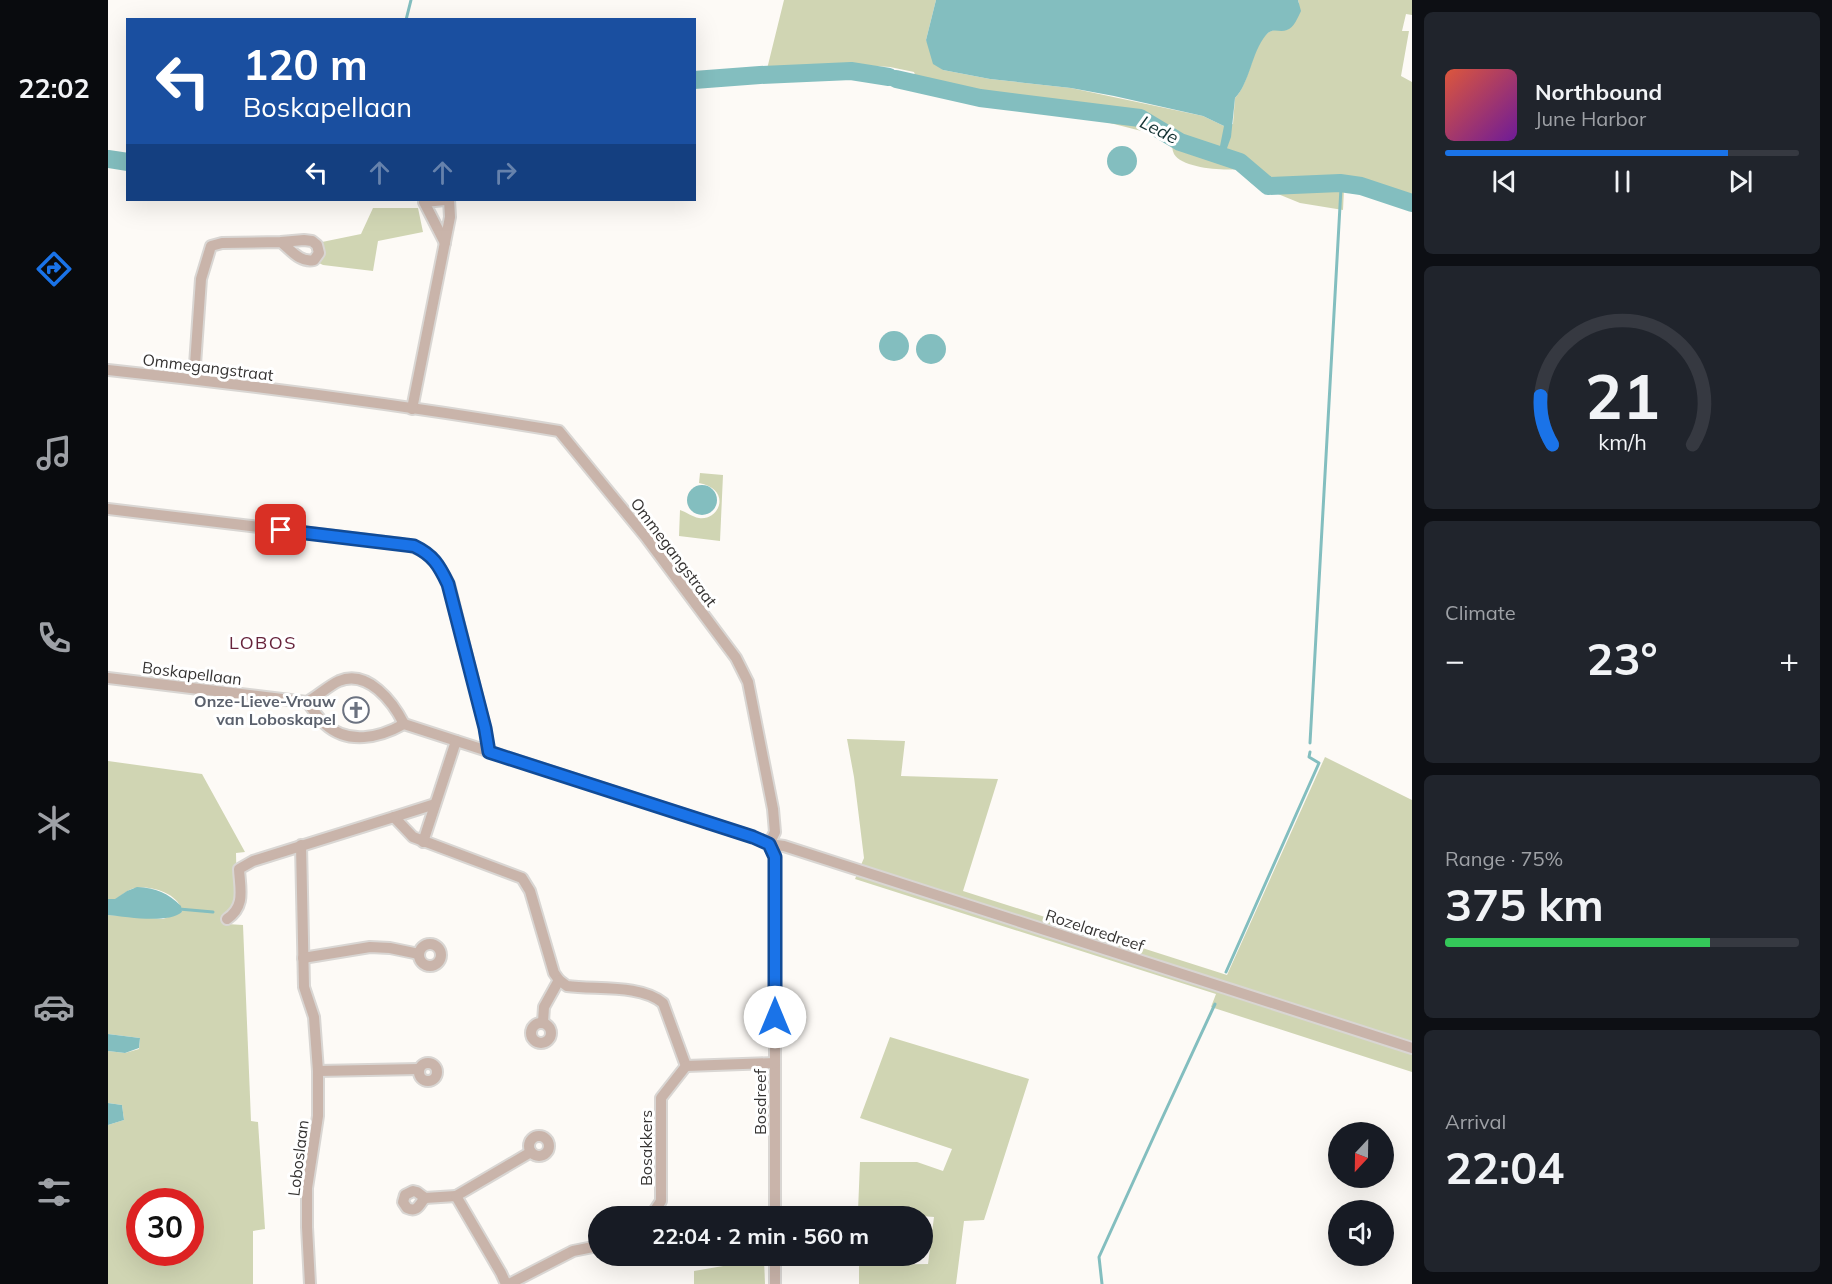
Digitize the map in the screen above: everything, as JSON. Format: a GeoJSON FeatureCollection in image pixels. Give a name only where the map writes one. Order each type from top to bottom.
{"type":"FeatureCollection","features":[{"type":"Feature","properties":{"kind":"street"},"geometry":{"type":"LineString","coordinates":[[436,201],[424,202],[445,243]]}},
{"type":"Feature","properties":{"kind":"street"},"geometry":{"type":"LineString","coordinates":[[412,409],[450,217],[447,201]]}},
{"type":"Feature","properties":{"kind":"street"},"geometry":{"type":"LineString","coordinates":[[194,379],[201,279],[211,246],[222,243],[281,242]]}},
{"type":"Feature","properties":{"kind":"street","name":"Ommegangstraat"},"geometry":{"type":"LineString","coordinates":[[108,370],[194,379],[481,418],[559,431],[638,527],[736,658],[748,682],[773,809],[775,832],[769,844]]}},
{"type":"Feature","properties":{"kind":"street"},"geometry":{"type":"LineString","coordinates":[[108,509],[392,543],[414,546],[423,550],[440,565],[448,584],[485,728],[489,752]]}},
{"type":"Feature","properties":{"kind":"street","name":"Boskapellaan"},"geometry":{"type":"LineString","coordinates":[[108,678],[307,702]]}},
{"type":"Feature","properties":{"kind":"street"},"geometry":{"type":"LineString","coordinates":[[404,724],[380,735],[351,738],[324,724],[307,702],[338,682],[362,680],[378,688],[404,724],[769,844]]}},
{"type":"Feature","properties":{"kind":"street"},"geometry":{"type":"LineString","coordinates":[[423,842],[456,741]]}},
{"type":"Feature","properties":{"kind":"street"},"geometry":{"type":"LineString","coordinates":[[227,920],[234,915],[240,905],[239,869],[253,861],[435,804]]}},
{"type":"Feature","properties":{"kind":"street"},"geometry":{"type":"LineString","coordinates":[[394,817],[413,837],[423,842],[522,878],[530,891],[551,967],[559,980],[567,986],[641,992],[654,996],[663,1003],[686,1066],[775,1063]]}},
{"type":"Feature","properties":{"kind":"street","name":"Rozelaredreef"},"geometry":{"type":"LineString","coordinates":[[769,844],[796,850],[1412,1048]]}},
{"type":"Feature","properties":{"kind":"street","name":"Bosdreef"},"geometry":{"type":"LineString","coordinates":[[769,844],[775,857],[775,1206]]}},
{"type":"Feature","properties":{"kind":"street","name":"Loboslaan"},"geometry":{"type":"LineString","coordinates":[[301,845],[304,987],[314,1017],[318,1071],[318,1116],[307,1188],[310,1284]]}},
{"type":"Feature","properties":{"kind":"street"},"geometry":{"type":"LineString","coordinates":[[303,958],[370,947],[390,948],[419,954]]}},
{"type":"Feature","properties":{"kind":"street"},"geometry":{"type":"LineString","coordinates":[[543,1022],[544,1007],[559,980]]}},
{"type":"Feature","properties":{"kind":"street","name":"Bosakkers"},"geometry":{"type":"LineString","coordinates":[[657,1206],[660,1201],[661,1098],[686,1066]]}},
{"type":"Feature","properties":{"kind":"street"},"geometry":{"type":"LineString","coordinates":[[318,1071],[419,1069]]}},
{"type":"Feature","properties":{"kind":"street"},"geometry":{"type":"LineString","coordinates":[[425,1198],[456,1196],[531,1152]]}},
{"type":"Feature","properties":{"kind":"street"},"geometry":{"type":"LineString","coordinates":[[456,1196],[507,1284],[573,1251],[588,1248]]}},
{"type":"Feature","properties":{"kind":"street"},"geometry":{"type":"LineString","coordinates":[[775,1266],[775,1284]]}},
{"type":"Feature","properties":{"kind":"green space"},"geometry":{"type":"Polygon","coordinates":[[[784,0],[936,0],[926,40],[943,70],[990,79],[1071,88],[1203,116],[1224,126],[1233,124],[1235,98],[1240,92],[1263,37],[1269,32],[1287,30],[1299,3],[1298,0],[1412,0],[1412,15],[1406,14],[1402,31],[1409,31],[1401,76],[1412,82],[1412,199],[1380,191],[1375,198],[1344,189],[1343,210],[1300,203],[1251,183],[1238,169],[1213,169],[1185,163],[1174,154],[1171,140],[1165,137],[1106,122],[986,105],[920,89],[914,72],[890,67],[842,64],[767,69],[784,0]]]}},
{"type":"Feature","properties":{"kind":"green space"},"geometry":{"type":"Polygon","coordinates":[[[373,208],[418,208],[423,232],[378,241],[373,271],[319,263],[324,255],[322,242],[361,234],[373,208]]]}},
{"type":"Feature","properties":{"kind":"green space"},"geometry":{"type":"Polygon","coordinates":[[[700,473],[723,475],[720,541],[679,536],[680,510],[699,518],[706,518],[717,510],[719,504],[716,491],[699,483],[700,473]]]}},
{"type":"Feature","properties":{"kind":"green space"},"geometry":{"type":"Polygon","coordinates":[[[847,739],[905,741],[901,776],[998,779],[963,891],[1227,975],[1325,757],[1412,800],[1412,1072],[1211,1007],[1216,994],[855,879],[864,858],[847,739]]]}},
{"type":"Feature","properties":{"kind":"green space"},"geometry":{"type":"Polygon","coordinates":[[[108,761],[202,774],[245,852],[236,853],[237,903],[227,924],[243,925],[251,1121],[258,1122],[265,1229],[253,1231],[253,1284],[108,1284],[108,1125],[124,1120],[122,1105],[108,1103],[108,1051],[125,1053],[139,1049],[140,1038],[108,1034],[108,915],[163,919],[182,912],[176,900],[171,896],[150,888],[133,889],[115,900],[108,899],[108,761]]]}},
{"type":"Feature","properties":{"kind":"green space"},"geometry":{"type":"Polygon","coordinates":[[[890,1037],[1029,1079],[984,1220],[964,1221],[956,1284],[859,1284],[859,1266],[933,1266],[934,1217],[933,1206],[858,1206],[860,1162],[917,1162],[943,1171],[952,1149],[860,1118],[890,1037]]]}},
{"type":"Feature","properties":{"kind":"green space"},"geometry":{"type":"Polygon","coordinates":[[[723,1266],[764,1266],[765,1284],[694,1284],[694,1271],[723,1266]]]}},
{"type":"Feature","properties":{"kind":"water"},"geometry":{"type":"Polygon","coordinates":[[[936,0],[1298,0],[1301,11],[1292,27],[1284,31],[1271,31],[1261,42],[1244,84],[1235,98],[1231,137],[1226,151],[1219,151],[1224,126],[1203,116],[1071,88],[990,79],[943,70],[933,64],[926,40],[936,0]]]}},
{"type":"Feature","properties":{"kind":"water"},"geometry":{"type":"Polygon","coordinates":[[[1122,146],[1133,150],[1137,161],[1133,172],[1122,176],[1111,172],[1107,161],[1111,150],[1122,146]]]}},
{"type":"Feature","properties":{"kind":"water"},"geometry":{"type":"Polygon","coordinates":[[[894,331],[905,335],[909,346],[905,357],[894,361],[883,357],[879,346],[883,335],[894,331]]]}},
{"type":"Feature","properties":{"kind":"water"},"geometry":{"type":"Polygon","coordinates":[[[931,334],[942,338],[946,349],[942,360],[931,364],[920,360],[916,349],[920,338],[931,334]]]}},
{"type":"Feature","properties":{"kind":"water"},"geometry":{"type":"Polygon","coordinates":[[[702,485],[712,490],[717,500],[712,510],[702,515],[692,510],[687,500],[692,490],[702,485]]]}},
{"type":"Feature","properties":{"kind":"water"},"geometry":{"type":"Polygon","coordinates":[[[137,887],[156,890],[166,895],[181,906],[182,912],[176,916],[157,919],[108,915],[108,899],[115,899],[137,887]]]}},
{"type":"Feature","properties":{"kind":"water"},"geometry":{"type":"Polygon","coordinates":[[[108,1034],[140,1038],[139,1048],[125,1053],[108,1051],[108,1034]]]}},
{"type":"Feature","properties":{"kind":"water"},"geometry":{"type":"Polygon","coordinates":[[[108,1103],[122,1105],[124,1120],[108,1125],[108,1103]]]}},
{"type":"Feature","properties":{"kind":"waterway"},"geometry":{"type":"LineString","coordinates":[[406,18],[411,0]]}},
{"type":"Feature","properties":{"kind":"waterway","name":"Lede"},"geometry":{"type":"LineString","coordinates":[[696,80],[851,71],[889,77]]}},
{"type":"Feature","properties":{"kind":"waterway","name":"Lede"},"geometry":{"type":"LineString","coordinates":[[896,79],[980,98],[1140,118],[1180,142],[1240,162],[1268,186],[1340,183],[1361,186],[1412,203]]}},
{"type":"Feature","properties":{"kind":"waterway","name":"Lede"},"geometry":{"type":"LineString","coordinates":[[1222,156],[1223,148]]}},
{"type":"Feature","properties":{"kind":"waterway","name":"Lede"},"geometry":{"type":"LineString","coordinates":[[108,159],[126,162]]}},
{"type":"Feature","properties":{"kind":"waterway"},"geometry":{"type":"LineString","coordinates":[[1310,743],[1340,183]]}},
{"type":"Feature","properties":{"kind":"waterway"},"geometry":{"type":"LineString","coordinates":[[1226,972],[1319,763],[1309,757],[1310,752]]}},
{"type":"Feature","properties":{"kind":"waterway"},"geometry":{"type":"LineString","coordinates":[[179,909],[213,912]]}},
{"type":"Feature","properties":{"kind":"waterway"},"geometry":{"type":"LineString","coordinates":[[1102,1284],[1099,1257],[1215,1004]]}},
{"type":"Feature","properties":{"kind":"place","name":"Onze-Lieve-Vrouw van Loboskapel"},"geometry":{"type":"Point","coordinates":[356,710]}},
{"type":"Feature","properties":{"kind":"district","name":"LOBOS"},"geometry":{"type":"Point","coordinates":[263,643]}},
{"type":"Feature","properties":{"kind":"route"},"geometry":{"type":"LineString","coordinates":[[281,530],[414,546],[423,550],[440,565],[448,584],[485,728],[489,752],[769,844],[775,857],[775,1017]]}}]}
